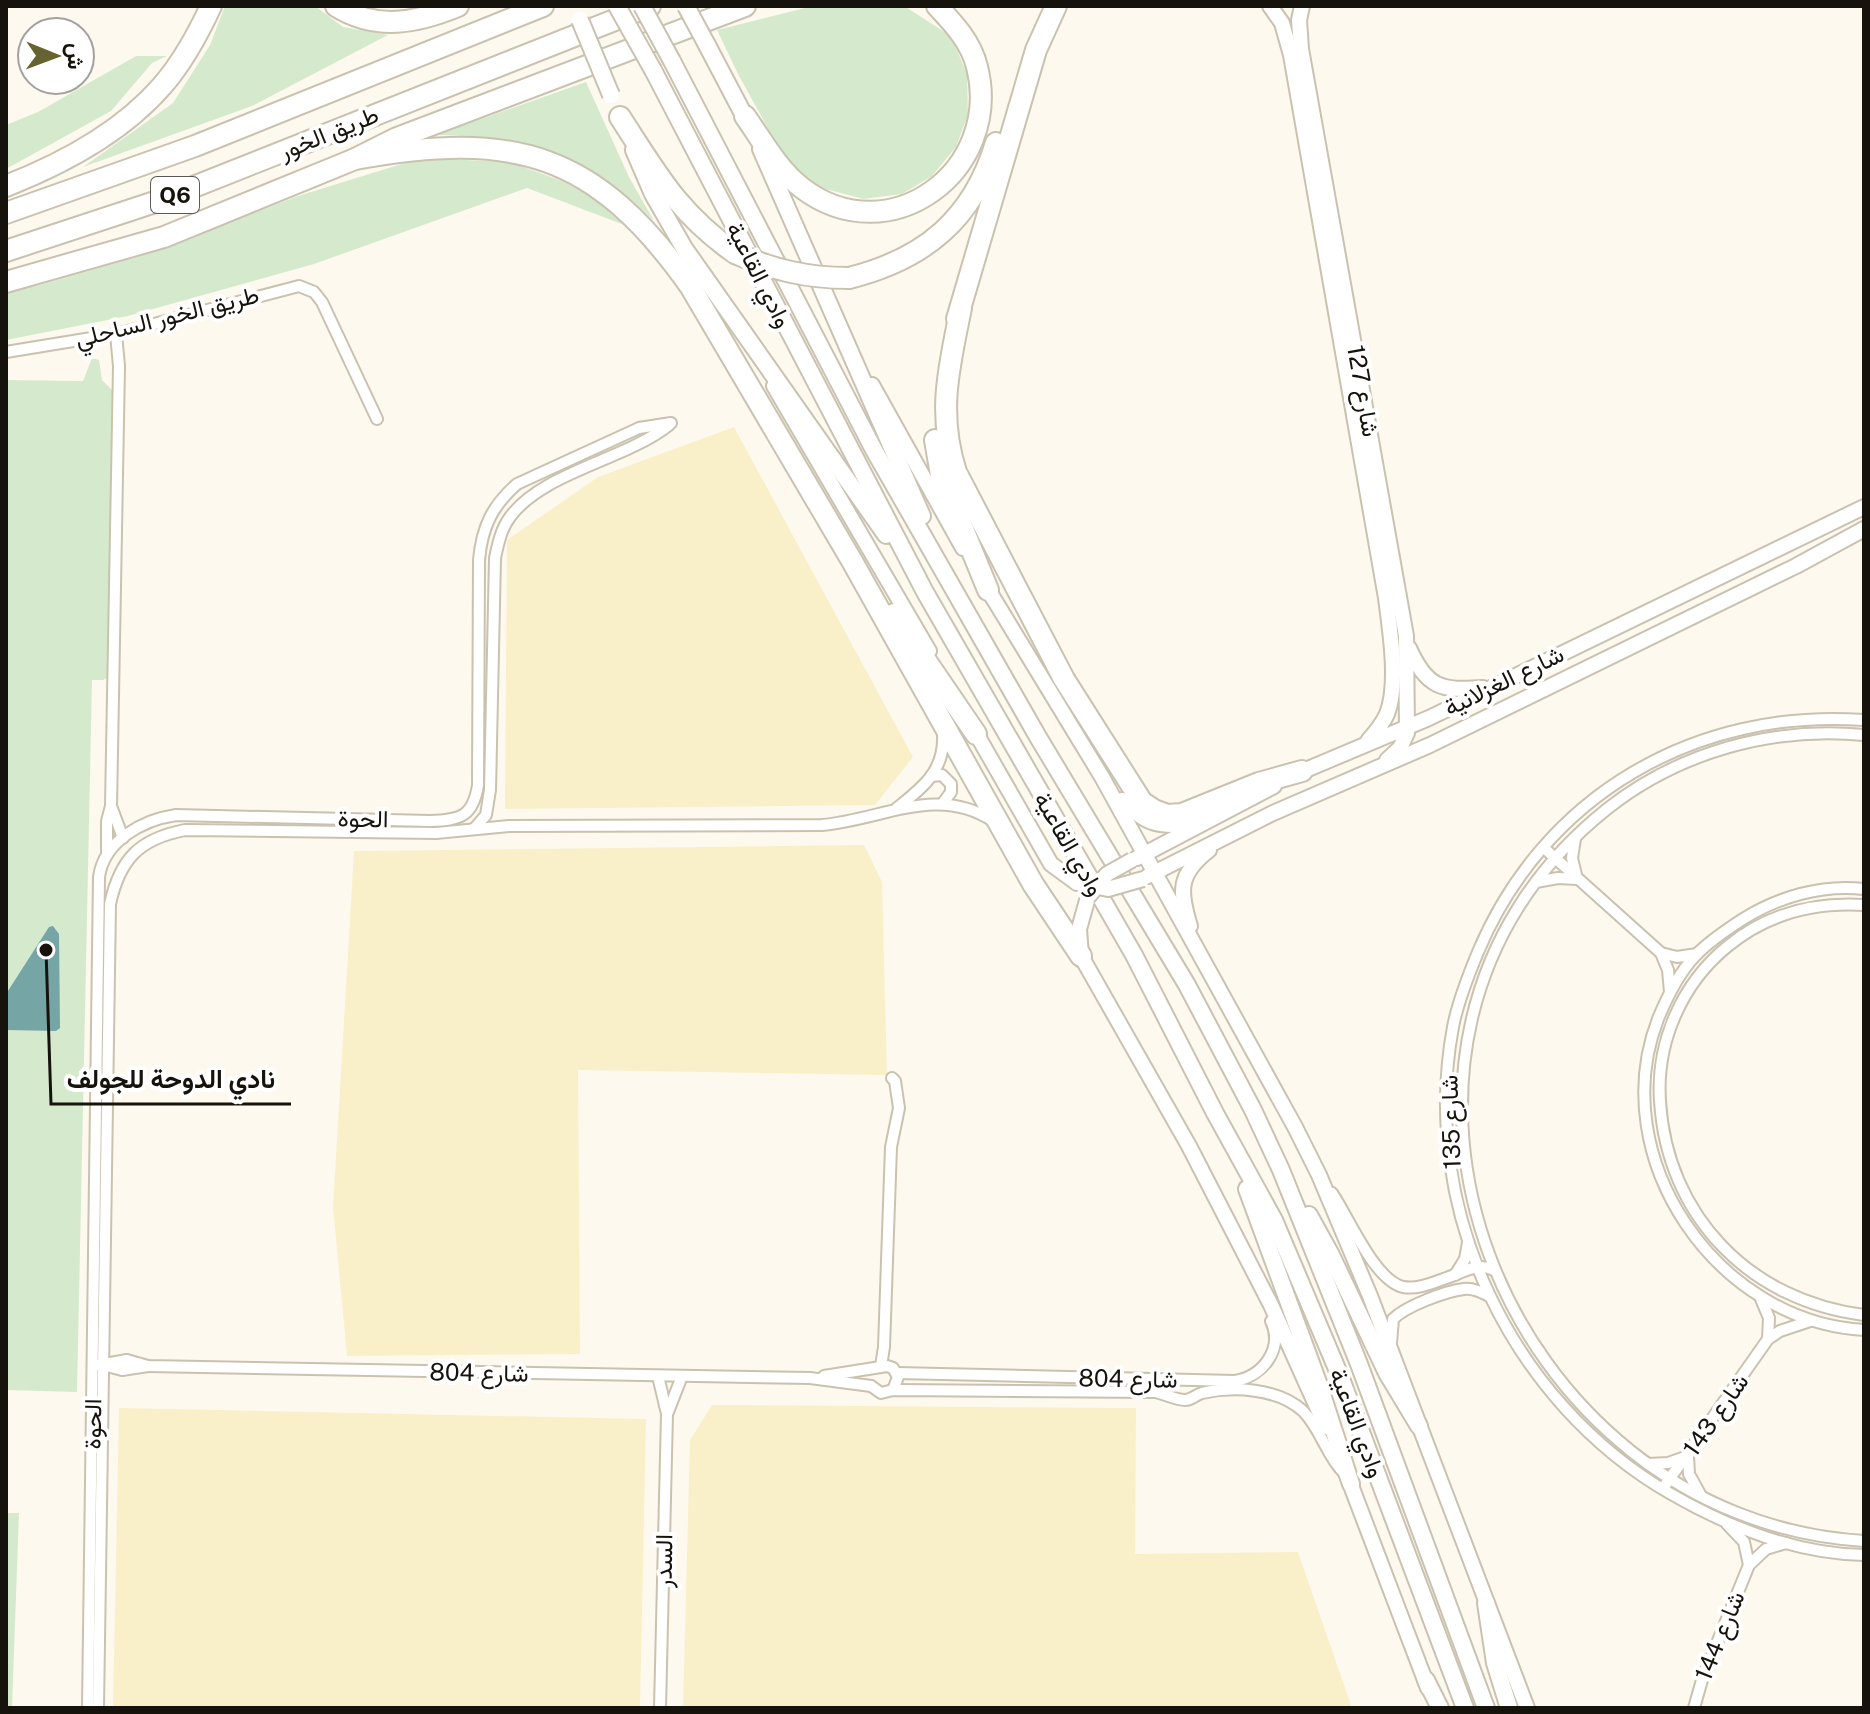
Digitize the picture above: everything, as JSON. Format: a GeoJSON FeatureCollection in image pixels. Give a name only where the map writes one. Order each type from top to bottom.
{"type":"FeatureCollection","features":[{"type":"Feature","properties":{"kind":"highway"},"geometry":{"type":"LineString","coordinates":[[6,186],[62,161],[118,127],[162,86],[194,41],[211,6]]}},
{"type":"Feature","properties":{"kind":"highway"},"geometry":{"type":"LineString","coordinates":[[336,6],[349,14],[377,22],[406,23],[458,6]]}},
{"type":"Feature","properties":{"kind":"highway","name":"طريق الخور"},"geometry":{"type":"LineString","coordinates":[[6,213],[195,146],[543,6]]}},
{"type":"Feature","properties":{"kind":"highway","name":"طريق الخور"},"geometry":{"type":"LineString","coordinates":[[6,251],[158,201],[650,6]]}},
{"type":"Feature","properties":{"kind":"highway"},"geometry":{"type":"LineString","coordinates":[[6,282],[164,237],[355,159],[397,138],[745,6]]}},
{"type":"Feature","properties":{"kind":"highway"},"geometry":{"type":"LineString","coordinates":[[745,116],[778,164],[802,188],[831,204],[864,211],[887,210],[898,209],[929,196],[956,171],[974,138],[981,102],[977,65],[961,32],[937,6]]}},
{"type":"Feature","properties":{"kind":"highway"},"geometry":{"type":"LineString","coordinates":[[620,117],[668,192],[688,216],[735,253],[790,274],[819,278],[849,278],[879,271],[908,258],[934,240],[957,219],[976,194],[990,165],[1025,45],[1042,6]]}},
{"type":"Feature","properties":{"kind":"highway"},"geometry":{"type":"LineString","coordinates":[[988,590],[941,475],[935,447],[936,390],[1036,50],[1056,6]]}},
{"type":"Feature","properties":{"kind":"highway"},"geometry":{"type":"LineString","coordinates":[[355,159],[412,149],[482,147],[527,154],[570,170],[609,194],[640,222],[690,286],[852,561],[1033,884],[1081,956]]}},
{"type":"Feature","properties":{"kind":"highway"},"geometry":{"type":"LineString","coordinates":[[961,308],[945,385],[946,436],[956,472],[1064,679],[1142,802],[1167,815],[1182,814],[1259,783],[1302,771]]}},
{"type":"Feature","properties":{"kind":"highway"},"geometry":{"type":"LineString","coordinates":[[852,561],[871,580],[976,734]]}},
{"type":"Feature","properties":{"kind":"main road"},"geometry":{"type":"LineString","coordinates":[[574,6],[668,222],[925,592]]}},
{"type":"Feature","properties":{"kind":"main road","name":"وادي القاعية"},"geometry":{"type":"LineString","coordinates":[[617,6],[925,592],[1134,955],[1274,1220],[1314,1313],[1465,1708]]}},
{"type":"Feature","properties":{"kind":"main road","name":"وادي القاعية"},"geometry":{"type":"LineString","coordinates":[[642,6],[874,450],[1038,737],[1187,985],[1281,1170],[1389,1441],[1486,1708]]}},
{"type":"Feature","properties":{"kind":"main road"},"geometry":{"type":"LineString","coordinates":[[686,6],[745,116],[830,302],[947,577]]}},
{"type":"Feature","properties":{"kind":"main road"},"geometry":{"type":"LineString","coordinates":[[1215,1113],[1263,1231],[1319,1385],[1349,1481]]}},
{"type":"Feature","properties":{"kind":"main road"},"geometry":{"type":"LineString","coordinates":[[1281,1170],[1330,1253],[1387,1373],[1419,1426]]}},
{"type":"Feature","properties":{"kind":"main road"},"geometry":{"type":"LineString","coordinates":[[1486,1603],[1495,1663],[1509,1708]]}},
{"type":"Feature","properties":{"kind":"main road"},"geometry":{"type":"LineString","coordinates":[[1426,1680],[1438,1708]]}},
{"type":"Feature","properties":{"kind":"street","name":"شارع 127"},"geometry":{"type":"LineString","coordinates":[[1270,6],[1282,23],[1291,55],[1379,550],[1391,645],[1389,709],[1381,726],[1365,744]]}},
{"type":"Feature","properties":{"kind":"street","name":"شارع 127"},"geometry":{"type":"LineString","coordinates":[[1302,6],[1299,20],[1301,49],[1400,594],[1407,644],[1408,725]]}},
{"type":"Feature","properties":{"kind":"street","name":"طريق الخور الساحلي"},"geometry":{"type":"LineString","coordinates":[[6,352],[116,334],[289,286],[308,287],[322,302],[377,419]]}},
{"type":"Feature","properties":{"kind":"street"},"geometry":{"type":"LineString","coordinates":[[830,302],[918,470],[1102,777],[1138,857],[1200,957],[1319,1175],[1394,1356],[1527,1708]]}},
{"type":"Feature","properties":{"kind":"street"},"geometry":{"type":"LineString","coordinates":[[107,853],[107,821],[111,806],[119,366],[116,334]]}},
{"type":"Feature","properties":{"kind":"street","name":"وادي القاعية"},"geometry":{"type":"LineString","coordinates":[[763,360],[777,393],[889,579],[1051,864],[1091,893]]}},
{"type":"Feature","properties":{"kind":"street"},"geometry":{"type":"LineString","coordinates":[[671,423],[645,441],[535,494],[515,511],[504,526],[495,558],[490,790],[486,815],[474,829],[461,816],[473,806],[478,785],[479,560],[488,517],[501,497],[517,484],[639,428],[671,423]]}},
{"type":"Feature","properties":{"kind":"street"},"geometry":{"type":"LineString","coordinates":[[639,428],[645,441]]}},
{"type":"Feature","properties":{"kind":"street","name":"شارع الغزلانية"},"geometry":{"type":"LineString","coordinates":[[1138,857],[1302,771],[1429,718],[1864,507]]}},
{"type":"Feature","properties":{"kind":"street","name":"شارع الغزلانية"},"geometry":{"type":"LineString","coordinates":[[1149,876],[1231,833],[1430,745],[1860,533]]}},
{"type":"Feature","properties":{"kind":"street"},"geometry":{"type":"LineString","coordinates":[[1391,645],[1407,644],[1420,670],[1436,685],[1458,690],[1492,687]]}},
{"type":"Feature","properties":{"kind":"street","name":"شارع 135"},"geometry":{"type":"LineString","coordinates":[[1864,720],[1822,717],[1783,720],[1723,733],[1659,757],[1622,779],[1588,805],[1544,848],[1516,882],[1489,926],[1467,979],[1453,1028],[1447,1077],[1452,1177],[1477,1266],[1524,1356],[1567,1413],[1623,1462],[1662,1489],[1726,1522],[1787,1542],[1864,1555]]}},
{"type":"Feature","properties":{"kind":"street","name":"الحوة"},"geometry":{"type":"LineString","coordinates":[[892,812],[939,767],[944,748],[942,724]]}},
{"type":"Feature","properties":{"kind":"street"},"geometry":{"type":"LineString","coordinates":[[1378,767],[1400,748],[1408,725]]}},
{"type":"Feature","properties":{"kind":"street","name":"شارع 135"},"geometry":{"type":"LineString","coordinates":[[1864,735],[1799,734],[1763,738],[1690,760],[1625,795],[1575,837],[1536,882],[1508,925],[1488,967],[1475,1004],[1467,1041],[1463,1108],[1467,1168],[1474,1207],[1494,1270],[1536,1347],[1556,1376],[1590,1414],[1648,1464],[1701,1496],[1780,1526],[1864,1541]]}},
{"type":"Feature","properties":{"kind":"street"},"geometry":{"type":"LineString","coordinates":[[931,776],[942,775],[951,784],[951,792],[943,803]]}},
{"type":"Feature","properties":{"kind":"street"},"geometry":{"type":"LineString","coordinates":[[1102,777],[1141,819],[1164,826],[1200,824]]}},
{"type":"Feature","properties":{"kind":"street","name":"الحوة"},"geometry":{"type":"LineString","coordinates":[[88,1708],[110,904],[123,866],[145,845],[185,830],[436,833],[509,826],[822,825],[943,803],[976,810],[1000,825]]}},
{"type":"Feature","properties":{"kind":"street"},"geometry":{"type":"LineString","coordinates":[[111,806],[123,838]]}},
{"type":"Feature","properties":{"kind":"street","name":"الحوة"},"geometry":{"type":"LineString","coordinates":[[98,1708],[99,877],[107,853],[147,823],[176,815],[430,821],[461,816]]}},
{"type":"Feature","properties":{"kind":"street"},"geometry":{"type":"LineString","coordinates":[[1200,957],[1185,910],[1182,883],[1202,856],[1231,833]]}},
{"type":"Feature","properties":{"kind":"street"},"geometry":{"type":"LineString","coordinates":[[1575,837],[1572,858],[1577,879]]}},
{"type":"Feature","properties":{"kind":"street"},"geometry":{"type":"LineString","coordinates":[[1544,848],[1661,953],[1668,970],[1670,992]]}},
{"type":"Feature","properties":{"kind":"street"},"geometry":{"type":"LineString","coordinates":[[1081,956],[1079,929],[1091,893],[1107,874],[1138,857]]}},
{"type":"Feature","properties":{"kind":"street"},"geometry":{"type":"LineString","coordinates":[[1091,893],[1149,876]]}},
{"type":"Feature","properties":{"kind":"street"},"geometry":{"type":"LineString","coordinates":[[1536,882],[1577,879]]}},
{"type":"Feature","properties":{"kind":"street"},"geometry":{"type":"LineString","coordinates":[[1864,889],[1814,891],[1778,901],[1730,927],[1697,954],[1670,992],[1652,1037],[1645,1069],[1646,1120],[1651,1151],[1662,1183],[1690,1231],[1730,1273],[1760,1297],[1811,1321],[1864,1330]]}},
{"type":"Feature","properties":{"kind":"street"},"geometry":{"type":"LineString","coordinates":[[1864,905],[1816,906],[1782,915],[1759,925],[1719,953],[1691,986],[1667,1033],[1659,1091],[1666,1147],[1676,1178],[1685,1198],[1717,1241],[1740,1263],[1779,1288],[1835,1310],[1864,1315]]}},
{"type":"Feature","properties":{"kind":"street"},"geometry":{"type":"LineString","coordinates":[[1661,953],[1677,957],[1697,954]]}},
{"type":"Feature","properties":{"kind":"street","name":"وادي القاعية"},"geometry":{"type":"LineString","coordinates":[[1081,956],[1189,1146],[1259,1281],[1349,1481],[1426,1680]]}},
{"type":"Feature","properties":{"kind":"street"},"geometry":{"type":"LineString","coordinates":[[886,1369],[871,1373],[871,1386],[881,1393],[893,1390],[898,1382],[886,1369],[884,1347],[891,1147],[899,1108],[892,1078]]}},
{"type":"Feature","properties":{"kind":"street"},"geometry":{"type":"LineString","coordinates":[[1319,1175],[1375,1263],[1392,1282],[1407,1287],[1425,1286],[1477,1266],[1494,1270]]}},
{"type":"Feature","properties":{"kind":"street"},"geometry":{"type":"LineString","coordinates":[[1455,1275],[1465,1259],[1468,1240]]}},
{"type":"Feature","properties":{"kind":"street","name":"شارع 804"},"geometry":{"type":"LineString","coordinates":[[810,1378],[886,1369],[1210,1381],[1246,1379],[1268,1360],[1276,1340],[1275,1330],[1260,1296],[1259,1281]]}},
{"type":"Feature","properties":{"kind":"street"},"geometry":{"type":"LineString","coordinates":[[1394,1356],[1391,1327],[1393,1319],[1400,1313],[1464,1289],[1479,1290],[1490,1296]]}},
{"type":"Feature","properties":{"kind":"street"},"geometry":{"type":"LineString","coordinates":[[1760,1297],[1769,1318],[1768,1339]]}},
{"type":"Feature","properties":{"kind":"street"},"geometry":{"type":"LineString","coordinates":[[1768,1339],[1789,1327],[1811,1321]]}},
{"type":"Feature","properties":{"kind":"street","name":"شارع 143"},"geometry":{"type":"LineString","coordinates":[[1662,1489],[1768,1339]]}},
{"type":"Feature","properties":{"kind":"street","name":"شارع 804"},"geometry":{"type":"LineString","coordinates":[[98,1365],[127,1360],[148,1366],[810,1378],[871,1386]]}},
{"type":"Feature","properties":{"kind":"street"},"geometry":{"type":"LineString","coordinates":[[658,1376],[667,1414]]}},
{"type":"Feature","properties":{"kind":"street"},"geometry":{"type":"LineString","coordinates":[[667,1414],[682,1376]]}},
{"type":"Feature","properties":{"kind":"street","name":"شارع 804"},"geometry":{"type":"LineString","coordinates":[[893,1390],[1155,1392],[1185,1400],[1203,1393],[1261,1392],[1288,1400],[1301,1410],[1349,1481]]}},
{"type":"Feature","properties":{"kind":"street","name":"السدر"},"geometry":{"type":"LineString","coordinates":[[660,1708],[667,1414]]}},
{"type":"Feature","properties":{"kind":"street"},"geometry":{"type":"LineString","coordinates":[[1648,1464],[1668,1463],[1688,1456],[1689,1474],[1701,1496]]}},
{"type":"Feature","properties":{"kind":"street","name":"شارع 144"},"geometry":{"type":"LineString","coordinates":[[1726,1522],[1744,1542],[1749,1565]]}},
{"type":"Feature","properties":{"kind":"street","name":"شارع 144"},"geometry":{"type":"LineString","coordinates":[[1694,1708],[1702,1680],[1749,1565],[1766,1549],[1787,1542]]}},
{"type":"Feature","properties":{"kind":"green space"},"geometry":{"type":"Polygon","coordinates":[[[225,6],[315,6],[343,27],[388,35],[252,106],[83,167],[173,103],[210,45],[225,6]]]}},
{"type":"Feature","properties":{"kind":"green space"},"geometry":{"type":"Polygon","coordinates":[[[813,6],[904,6],[951,36],[967,74],[968,115],[956,147],[932,176],[902,194],[863,199],[815,186],[788,165],[717,30],[813,6]]]}},
{"type":"Feature","properties":{"kind":"green space"},"geometry":{"type":"Polygon","coordinates":[[[136,56],[167,56],[152,63],[111,111],[6,169],[6,125],[66,96],[96,96],[96,79],[136,56]]]}},
{"type":"Feature","properties":{"kind":"green space"},"geometry":{"type":"Polygon","coordinates":[[[586,82],[629,177],[654,221],[600,175],[554,153],[496,139],[436,135],[586,82]]]}},
{"type":"Feature","properties":{"kind":"green space"},"geometry":{"type":"Polygon","coordinates":[[[421,158],[510,162],[562,181],[606,205],[627,226],[527,188],[314,264],[128,316],[6,340],[6,291],[40,285],[147,254],[298,196],[421,158]]]}},
{"type":"Feature","properties":{"kind":"green space"},"geometry":{"type":"Polygon","coordinates":[[[92,358],[99,360],[102,380],[113,391],[110,676],[92,680],[77,1392],[6,1390],[6,380],[83,381],[92,358]]]}},
{"type":"Feature","properties":{"kind":"green space"},"geometry":{"type":"Polygon","coordinates":[[[6,1513],[19,1513],[12,1708],[6,1708],[6,1513]]]}},
{"type":"Feature","properties":{"kind":"sand"},"geometry":{"type":"Polygon","coordinates":[[[734,427],[913,757],[875,805],[505,809],[507,540],[598,477],[734,427]]]}},
{"type":"Feature","properties":{"kind":"sand"},"geometry":{"type":"Polygon","coordinates":[[[864,845],[882,882],[887,1075],[578,1070],[580,1354],[347,1356],[333,1207],[354,851],[864,845]]]}},
{"type":"Feature","properties":{"kind":"sand"},"geometry":{"type":"Polygon","coordinates":[[[712,1405],[1136,1408],[1135,1554],[1298,1552],[1352,1708],[683,1708],[690,1440],[712,1405]]]}},
{"type":"Feature","properties":{"kind":"sand"},"geometry":{"type":"Polygon","coordinates":[[[119,1408],[646,1419],[640,1708],[113,1708],[119,1408]]]}},
{"type":"Feature","properties":{"kind":"water"},"geometry":{"type":"Polygon","coordinates":[[[53,926],[59,934],[60,1028],[56,1031],[6,1030],[6,994],[49,927],[53,926]]]}},
{"type":"Feature","properties":{"kind":"place","name":"نادي الدوحة للجولف"},"geometry":{"type":"Point","coordinates":[46,950]}}]}
